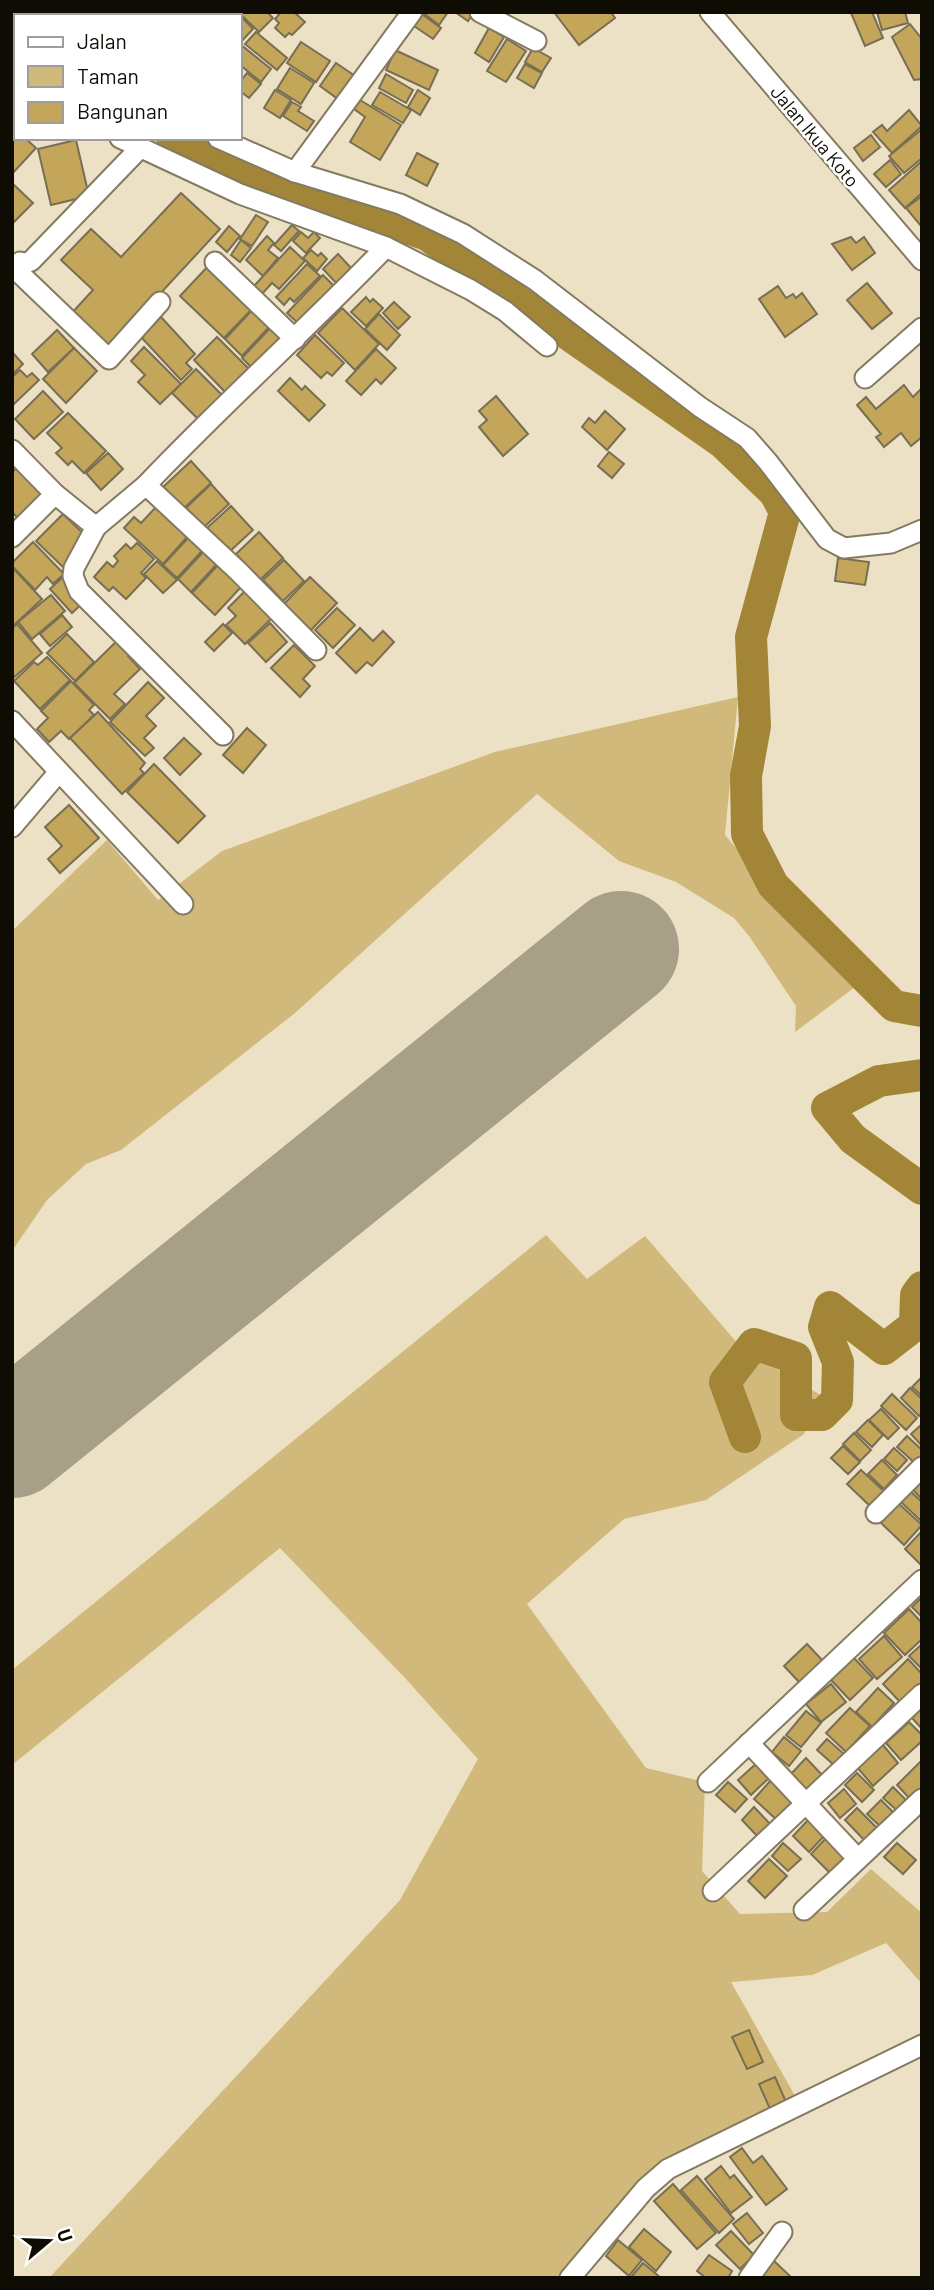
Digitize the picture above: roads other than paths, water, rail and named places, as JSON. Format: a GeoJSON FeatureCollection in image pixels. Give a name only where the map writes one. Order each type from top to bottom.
{"type":"FeatureCollection","features":[{"type":"Feature","properties":{"kind":"street"},"geometry":{"type":"LineString","coordinates":[[295,172],[412,12]]}},
{"type":"Feature","properties":{"kind":"street"},"geometry":{"type":"LineString","coordinates":[[480,12],[536,41]]}},
{"type":"Feature","properties":{"kind":"street","name":"Jalan Ikua Koto"},"geometry":{"type":"LineString","coordinates":[[710,12],[922,260]]}},
{"type":"Feature","properties":{"kind":"street"},"geometry":{"type":"LineString","coordinates":[[124,140],[240,194],[386,247],[505,311],[547,346]]}},
{"type":"Feature","properties":{"kind":"street"},"geometry":{"type":"LineString","coordinates":[[222,140],[295,172],[400,204],[463,234],[535,280],[699,407],[747,438],[768,461],[827,539],[844,548],[891,543],[922,530]]}},
{"type":"Feature","properties":{"kind":"street"},"geometry":{"type":"LineString","coordinates":[[18,265],[140,148]]}},
{"type":"Feature","properties":{"kind":"street"},"geometry":{"type":"LineString","coordinates":[[12,246],[18,265],[108,359],[160,302]]}},
{"type":"Feature","properties":{"kind":"street"},"geometry":{"type":"LineString","coordinates":[[223,735],[79,591],[73,576],[74,568],[96,527],[146,485],[386,247]]}},
{"type":"Feature","properties":{"kind":"street"},"geometry":{"type":"LineString","coordinates":[[215,262],[295,339]]}},
{"type":"Feature","properties":{"kind":"street"},"geometry":{"type":"LineString","coordinates":[[865,378],[922,328]]}},
{"type":"Feature","properties":{"kind":"street"},"geometry":{"type":"LineString","coordinates":[[12,450],[55,494],[96,527]]}},
{"type":"Feature","properties":{"kind":"street"},"geometry":{"type":"LineString","coordinates":[[146,485],[238,571],[316,650]]}},
{"type":"Feature","properties":{"kind":"street"},"geometry":{"type":"LineString","coordinates":[[12,537],[55,494]]}},
{"type":"Feature","properties":{"kind":"street"},"geometry":{"type":"LineString","coordinates":[[12,721],[183,904]]}},
{"type":"Feature","properties":{"kind":"street"},"geometry":{"type":"LineString","coordinates":[[14,822],[58,773]]}},
{"type":"Feature","properties":{"kind":"street"},"geometry":{"type":"LineString","coordinates":[[876,1513],[922,1467]]}},
{"type":"Feature","properties":{"kind":"street"},"geometry":{"type":"LineString","coordinates":[[708,1782],[922,1580]]}},
{"type":"Feature","properties":{"kind":"street"},"geometry":{"type":"LineString","coordinates":[[713,1891],[922,1694]]}},
{"type":"Feature","properties":{"kind":"street"},"geometry":{"type":"LineString","coordinates":[[749,1743],[858,1859]]}},
{"type":"Feature","properties":{"kind":"street"},"geometry":{"type":"LineString","coordinates":[[804,1910],[922,1799]]}},
{"type":"Feature","properties":{"kind":"street"},"geometry":{"type":"LineString","coordinates":[[570,2278],[646,2188],[668,2169],[922,2045]]}},
{"type":"Feature","properties":{"kind":"street"},"geometry":{"type":"LineString","coordinates":[[749,2278],[782,2232]]}},
{"type":"Feature","properties":{"kind":"waterway"},"geometry":{"type":"LineString","coordinates":[[176,140],[223,164],[427,235],[723,443],[775,493],[785,512],[751,637],[755,726],[746,776],[747,834],[773,885],[894,1006],[922,1011]]}},
{"type":"Feature","properties":{"kind":"waterway"},"geometry":{"type":"LineString","coordinates":[[922,1075],[879,1081],[827,1108],[853,1139],[922,1189]]}},
{"type":"Feature","properties":{"kind":"waterway"},"geometry":{"type":"LineString","coordinates":[[745,1437],[725,1382],[754,1344],[796,1358],[796,1415],[822,1415],[837,1400],[838,1362],[824,1327],[830,1307],[884,1349],[915,1325],[916,1295],[922,1287]]}}]}
